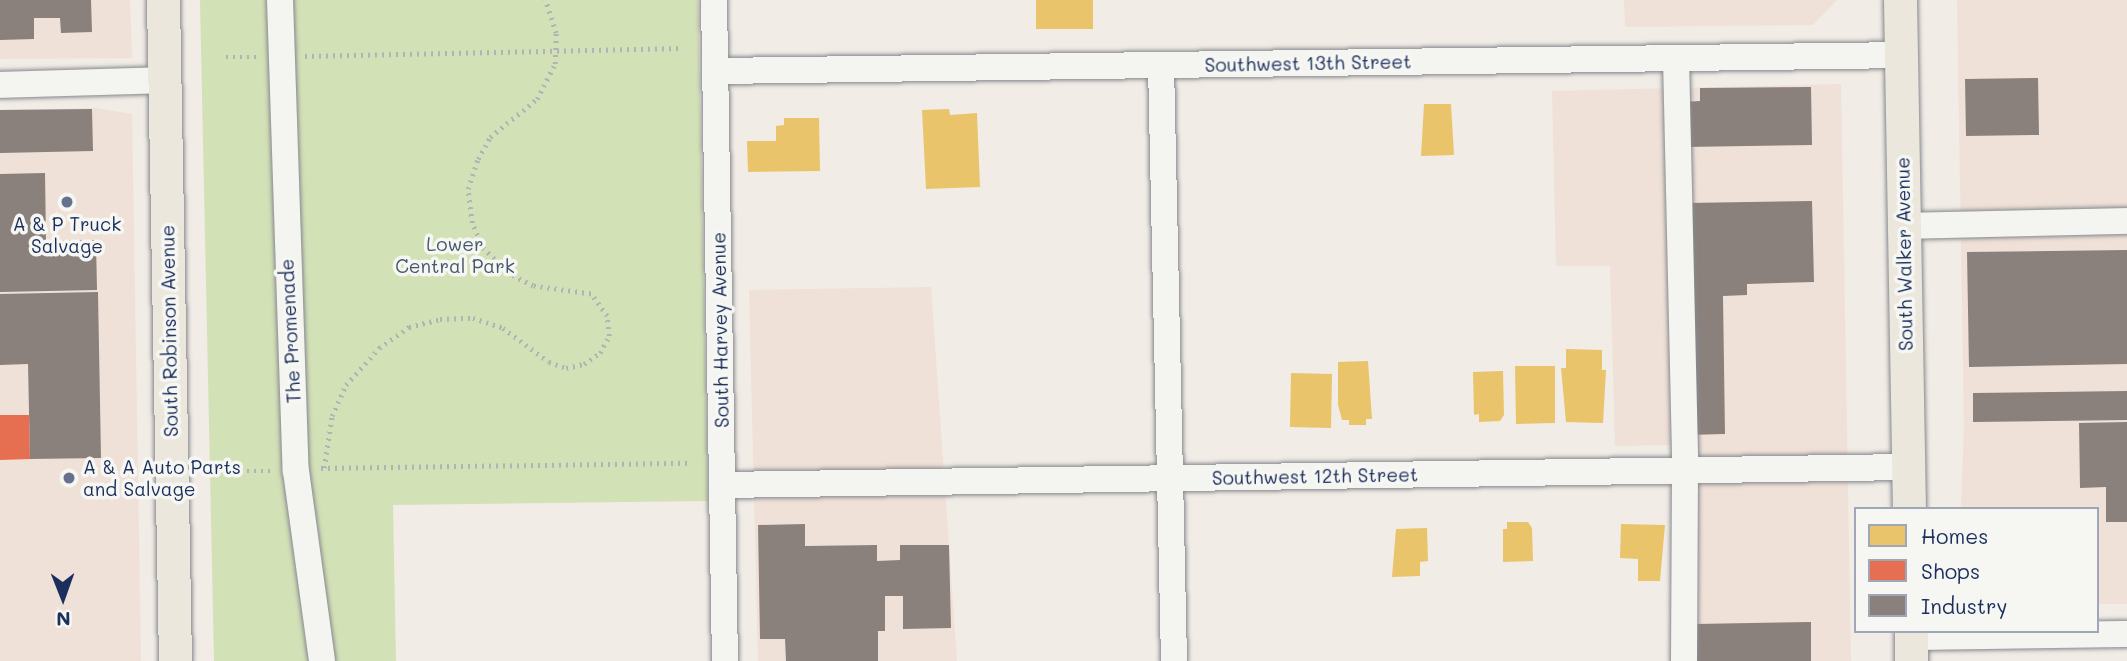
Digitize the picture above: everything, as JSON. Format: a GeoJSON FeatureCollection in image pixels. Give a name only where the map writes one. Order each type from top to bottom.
{"type":"FeatureCollection","features":[{"type":"Feature","properties":{"kind":"main road","name":"South Robinson Avenue"},"geometry":{"type":"LineString","coordinates":[[163,0],[175,661]]}},
{"type":"Feature","properties":{"kind":"main road","name":"South Walker Avenue"},"geometry":{"type":"LineString","coordinates":[[1900,0],[1909,507]]}},
{"type":"Feature","properties":{"kind":"street","name":"The Promenade"},"geometry":{"type":"LineString","coordinates":[[280,0],[279,57],[296,471],[322,661]]}},
{"type":"Feature","properties":{"kind":"street","name":"South Harvey Avenue"},"geometry":{"type":"LineString","coordinates":[[714,0],[725,661]]}},
{"type":"Feature","properties":{"kind":"street","name":"Southwest 13th Street"},"geometry":{"type":"LineString","coordinates":[[716,71],[1901,55]]}},
{"type":"Feature","properties":{"kind":"street"},"geometry":{"type":"LineString","coordinates":[[1676,58],[1685,470],[1684,661]]}},
{"type":"Feature","properties":{"kind":"street"},"geometry":{"type":"LineString","coordinates":[[1161,65],[1174,661]]}},
{"type":"Feature","properties":{"kind":"street"},"geometry":{"type":"LineString","coordinates":[[0,85],[165,80]]}},
{"type":"Feature","properties":{"kind":"street"},"geometry":{"type":"LineString","coordinates":[[1903,226],[2127,221]]}},
{"type":"Feature","properties":{"kind":"street","name":"Southwest 12th Street"},"geometry":{"type":"LineString","coordinates":[[722,485],[1909,467]]}},
{"type":"Feature","properties":{"kind":"street"},"geometry":{"type":"LineString","coordinates":[[1911,643],[2127,634]]}},
{"type":"Feature","properties":{"kind":"path"},"geometry":{"type":"LineString","coordinates":[[324,468],[332,416],[346,385],[379,348],[409,327],[440,318],[472,318],[503,327],[549,362],[566,368],[584,364],[600,353],[609,336],[601,303],[591,294],[533,286],[509,274],[483,248],[472,223],[468,189],[478,159],[490,137],[537,99],[550,80],[556,50],[556,33],[545,0]]}},
{"type":"Feature","properties":{"kind":"path"},"geometry":{"type":"LineString","coordinates":[[226,57],[682,48]]}},
{"type":"Feature","properties":{"kind":"path"},"geometry":{"type":"LineString","coordinates":[[233,471],[690,463]]}},
{"type":"Feature","properties":{"kind":"shaded area"},"geometry":{"type":"Polygon","coordinates":[[[0,0],[130,0],[132,58],[0,59],[0,0]]]}},
{"type":"Feature","properties":{"kind":"shaded area"},"geometry":{"type":"Polygon","coordinates":[[[1624,0],[1837,0],[1813,25],[1625,27],[1624,0]]]}},
{"type":"Feature","properties":{"kind":"shaded area"},"geometry":{"type":"Polygon","coordinates":[[[1957,0],[2127,0],[2127,604],[2099,604],[2099,507],[1961,507],[1964,426],[1957,0]]]}},
{"type":"Feature","properties":{"kind":"shaded area"},"geometry":{"type":"Polygon","coordinates":[[[1841,84],[1851,661],[1699,661],[1686,208],[1672,445],[1615,446],[1610,266],[1556,266],[1552,91],[1841,84]]]}},
{"type":"Feature","properties":{"kind":"shaded area","name":"A & A Auto Parts and Salvage"},"geometry":{"type":"Polygon","coordinates":[[[96,108],[132,114],[141,661],[0,661],[0,110],[96,108]]]}},
{"type":"Feature","properties":{"kind":"shaded area"},"geometry":{"type":"Polygon","coordinates":[[[931,287],[957,661],[758,661],[749,290],[931,287]]]}},
{"type":"Feature","properties":{"kind":"green space","name":"Lower Central Park"},"geometry":{"type":"Polygon","coordinates":[[[200,0],[698,0],[708,501],[393,505],[396,661],[214,661],[200,0]]]}},
{"type":"Feature","properties":{"kind":"building: Homes"},"geometry":{"type":"Polygon","coordinates":[[[1036,0],[1093,0],[1093,29],[1036,29],[1036,0]]]}},
{"type":"Feature","properties":{"kind":"building: Homes"},"geometry":{"type":"Polygon","coordinates":[[[1424,104],[1451,104],[1454,155],[1421,156],[1424,104]]]}},
{"type":"Feature","properties":{"kind":"building: Homes"},"geometry":{"type":"Polygon","coordinates":[[[949,109],[950,115],[977,113],[980,187],[926,189],[922,110],[949,109]]]}},
{"type":"Feature","properties":{"kind":"building: Homes"},"geometry":{"type":"Polygon","coordinates":[[[784,118],[819,118],[820,171],[748,172],[747,141],[776,141],[776,126],[784,125],[784,118]]]}},
{"type":"Feature","properties":{"kind":"building: Homes"},"geometry":{"type":"Polygon","coordinates":[[[1566,349],[1602,350],[1602,370],[1606,370],[1603,423],[1566,422],[1561,368],[1566,368],[1566,349]]]}},
{"type":"Feature","properties":{"kind":"building: Homes"},"geometry":{"type":"Polygon","coordinates":[[[1368,361],[1372,419],[1366,419],[1366,425],[1349,425],[1349,420],[1342,420],[1338,405],[1338,362],[1368,361]]]}},
{"type":"Feature","properties":{"kind":"building: Homes"},"geometry":{"type":"Polygon","coordinates":[[[1515,366],[1555,366],[1555,423],[1516,424],[1515,366]]]}},
{"type":"Feature","properties":{"kind":"building: Homes"},"geometry":{"type":"Polygon","coordinates":[[[1503,371],[1504,415],[1500,421],[1479,422],[1479,414],[1474,415],[1473,372],[1503,371]]]}},
{"type":"Feature","properties":{"kind":"building: Homes"},"geometry":{"type":"Polygon","coordinates":[[[1291,373],[1332,374],[1331,428],[1290,427],[1291,373]]]}},
{"type":"Feature","properties":{"kind":"building: Homes"},"geometry":{"type":"Polygon","coordinates":[[[1507,522],[1528,522],[1532,528],[1533,561],[1503,562],[1503,529],[1507,529],[1507,522]]]}},
{"type":"Feature","properties":{"kind":"building: Homes"},"geometry":{"type":"Polygon","coordinates":[[[1621,524],[1665,525],[1660,581],[1638,581],[1638,559],[1620,558],[1621,524]]]}},
{"type":"Feature","properties":{"kind":"building: Homes"},"geometry":{"type":"Polygon","coordinates":[[[1427,528],[1428,561],[1420,562],[1420,576],[1392,577],[1396,529],[1427,528]]]}},
{"type":"Feature","properties":{"kind":"building: Shops"},"geometry":{"type":"Polygon","coordinates":[[[0,415],[29,415],[30,459],[0,460],[0,415]]]}},
{"type":"Feature","properties":{"kind":"building: Industry"},"geometry":{"type":"Polygon","coordinates":[[[0,0],[91,0],[92,32],[61,33],[60,18],[34,18],[34,39],[0,40],[0,0]]]}},
{"type":"Feature","properties":{"kind":"building: Industry"},"geometry":{"type":"Polygon","coordinates":[[[2038,78],[2039,135],[1966,136],[1965,79],[2038,78]]]}},
{"type":"Feature","properties":{"kind":"building: Industry"},"geometry":{"type":"Polygon","coordinates":[[[1811,87],[1812,145],[1684,147],[1683,102],[1700,101],[1700,88],[1811,87]]]}},
{"type":"Feature","properties":{"kind":"building: Industry"},"geometry":{"type":"Polygon","coordinates":[[[92,109],[93,151],[0,153],[0,110],[92,109]]]}},
{"type":"Feature","properties":{"kind":"building: Industry"},"geometry":{"type":"Polygon","coordinates":[[[45,173],[46,241],[96,240],[97,290],[0,292],[0,174],[45,173]]]}},
{"type":"Feature","properties":{"kind":"building: Industry"},"geometry":{"type":"Polygon","coordinates":[[[1812,201],[1814,282],[1747,284],[1747,295],[1723,296],[1725,434],[1685,435],[1687,203],[1812,201]]]}},
{"type":"Feature","properties":{"kind":"building: Industry"},"geometry":{"type":"Polygon","coordinates":[[[2127,250],[2127,364],[1969,367],[1967,252],[2127,250]]]}},
{"type":"Feature","properties":{"kind":"building: Industry"},"geometry":{"type":"Polygon","coordinates":[[[98,292],[101,458],[30,459],[28,364],[0,365],[0,294],[98,292]]]}},
{"type":"Feature","properties":{"kind":"building: Industry"},"geometry":{"type":"Polygon","coordinates":[[[2127,391],[2127,420],[1973,422],[1973,393],[2127,391]]]}},
{"type":"Feature","properties":{"kind":"building: Industry"},"geometry":{"type":"Polygon","coordinates":[[[2127,422],[2127,522],[2106,522],[2106,487],[2080,488],[2079,423],[2127,422]]]}},
{"type":"Feature","properties":{"kind":"building: Industry"},"geometry":{"type":"Polygon","coordinates":[[[805,524],[805,546],[877,545],[877,561],[900,560],[900,545],[949,545],[951,628],[903,629],[903,596],[885,596],[885,631],[878,631],[878,661],[786,661],[785,639],[760,639],[758,525],[805,524]]]}},
{"type":"Feature","properties":{"kind":"building: Industry"},"geometry":{"type":"Polygon","coordinates":[[[1811,622],[1811,661],[1696,661],[1695,624],[1811,622]]]}},
{"type":"Feature","properties":{"kind":"place","name":"A & P Truck Salvage"},"geometry":{"type":"Point","coordinates":[67,202]}},
{"type":"Feature","properties":{"kind":"place","name":"A & A Auto Parts and Salvage"},"geometry":{"type":"Point","coordinates":[69,478]}}]}
